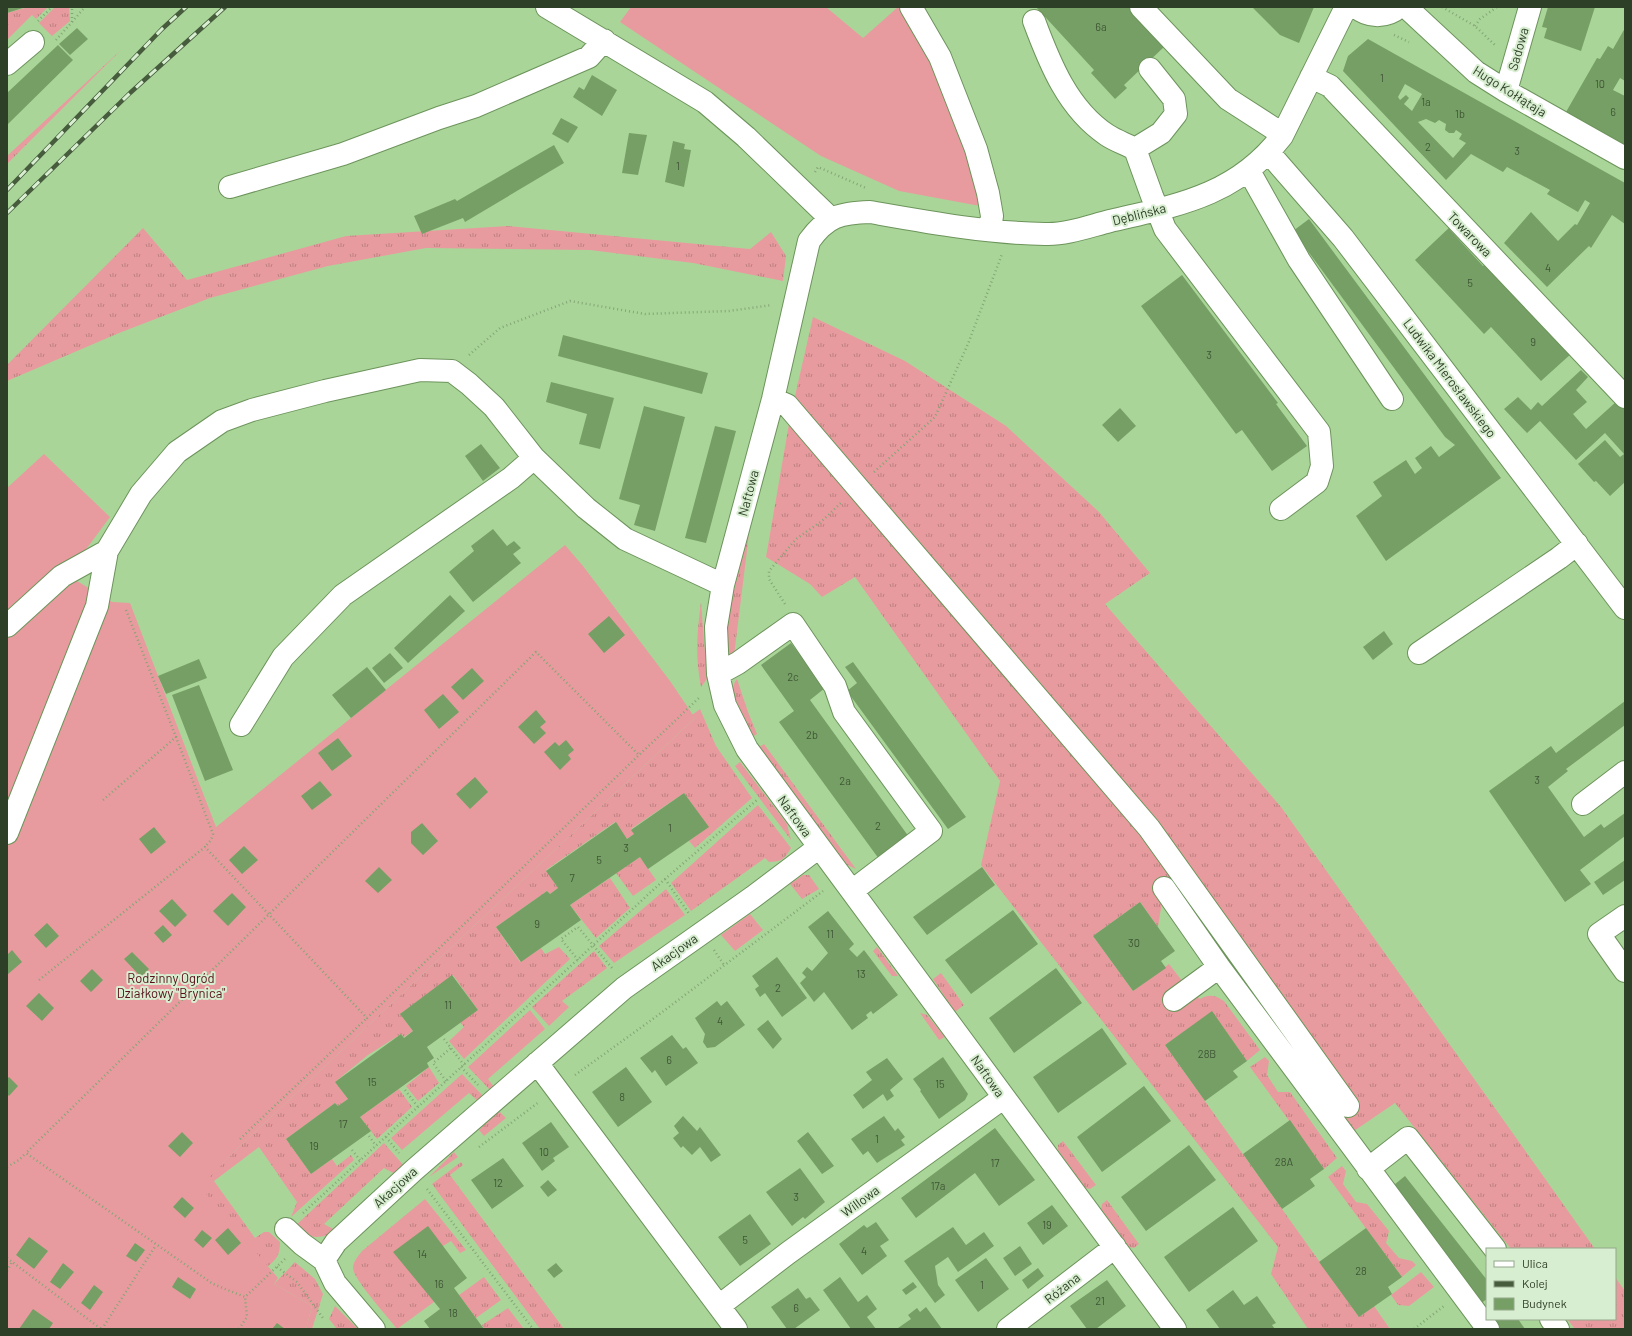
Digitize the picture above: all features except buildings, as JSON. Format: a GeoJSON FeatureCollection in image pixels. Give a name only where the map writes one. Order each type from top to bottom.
{"type":"FeatureCollection","features":[{"type":"Feature","properties":{"kind":"street"},"geometry":{"type":"LineString","coordinates":[[546,7],[604,40],[705,102],[746,137],[830,218]]}},
{"type":"Feature","properties":{"kind":"street"},"geometry":{"type":"LineString","coordinates":[[911,7],[940,57],[976,149],[988,193],[992,216],[990,230]]}},
{"type":"Feature","properties":{"kind":"street"},"geometry":{"type":"LineString","coordinates":[[1142,7],[1228,99],[1282,136]]}},
{"type":"Feature","properties":{"kind":"street","name":"Dęblińska"},"geometry":{"type":"LineString","coordinates":[[830,218],[850,212],[870,212],[990,230],[1046,234],[1158,210],[1195,200],[1227,185],[1249,171],[1269,153],[1282,136],[1343,13],[1350,7]]}},
{"type":"Feature","properties":{"kind":"street"},"geometry":{"type":"LineString","coordinates":[[1356,7],[1368,14],[1378,15],[1387,14],[1399,7]]}},
{"type":"Feature","properties":{"kind":"street","name":"Hugo Kołłątaja"},"geometry":{"type":"LineString","coordinates":[[1406,7],[1476,72],[1506,91],[1625,158]]}},
{"type":"Feature","properties":{"kind":"street","name":"Sadowa"},"geometry":{"type":"LineString","coordinates":[[1506,91],[1530,7]]}},
{"type":"Feature","properties":{"kind":"street"},"geometry":{"type":"LineString","coordinates":[[1034,21],[1058,80],[1086,118],[1108,136],[1135,149],[1165,229],[1319,432],[1322,466],[1316,482],[1281,509]]}},
{"type":"Feature","properties":{"kind":"street"},"geometry":{"type":"LineString","coordinates":[[230,187],[343,154],[439,118],[476,106],[588,56],[604,40]]}},
{"type":"Feature","properties":{"kind":"street"},"geometry":{"type":"LineString","coordinates":[[7,64],[33,42]]}},
{"type":"Feature","properties":{"kind":"street"},"geometry":{"type":"LineString","coordinates":[[1135,149],[1161,133],[1176,114],[1174,99],[1150,69]]}},
{"type":"Feature","properties":{"kind":"street","name":"Towarowa"},"geometry":{"type":"LineString","coordinates":[[1311,77],[1330,86],[1625,396]]}},
{"type":"Feature","properties":{"kind":"street","name":"Ludwika Mierosławskiego"},"geometry":{"type":"LineString","coordinates":[[1269,153],[1343,238],[1625,608]]}},
{"type":"Feature","properties":{"kind":"street"},"geometry":{"type":"LineString","coordinates":[[1249,171],[1299,260],[1392,399]]}},
{"type":"Feature","properties":{"kind":"street","name":"Naftowa"},"geometry":{"type":"LineString","coordinates":[[830,218],[819,227],[809,241],[773,398],[723,584],[716,627],[718,674],[725,705],[747,749],[818,848],[852,891],[954,1028],[1003,1098],[1175,1329]]}},
{"type":"Feature","properties":{"kind":"street"},"geometry":{"type":"LineString","coordinates":[[7,833],[96,606],[107,551],[141,494],[177,452],[222,421],[252,410],[420,370],[452,372],[469,384],[494,407],[534,458],[586,508],[625,539],[665,560],[723,584]]}},
{"type":"Feature","properties":{"kind":"street"},"geometry":{"type":"LineString","coordinates":[[773,398],[787,405],[802,422],[1149,828],[1348,1106]]}},
{"type":"Feature","properties":{"kind":"street"},"geometry":{"type":"LineString","coordinates":[[240,725],[283,657],[343,595],[511,478],[534,458]]}},
{"type":"Feature","properties":{"kind":"street"},"geometry":{"type":"LineString","coordinates":[[1419,653],[1560,558],[1577,544]]}},
{"type":"Feature","properties":{"kind":"street"},"geometry":{"type":"LineString","coordinates":[[7,626],[62,576],[107,551]]}},
{"type":"Feature","properties":{"kind":"street"},"geometry":{"type":"LineString","coordinates":[[718,674],[738,663],[793,624],[835,686],[844,712],[931,831],[852,891]]}},
{"type":"Feature","properties":{"kind":"street"},"geometry":{"type":"LineString","coordinates":[[1583,804],[1625,772]]}},
{"type":"Feature","properties":{"kind":"street","name":"Akacjowa"},"geometry":{"type":"LineString","coordinates":[[324,1260],[336,1242],[414,1170],[489,1107],[537,1063],[624,988],[753,897],[818,848]]}},
{"type":"Feature","properties":{"kind":"street"},"geometry":{"type":"LineString","coordinates":[[1164,888],[1219,967],[1460,1294],[1478,1326]]}},
{"type":"Feature","properties":{"kind":"street"},"geometry":{"type":"LineString","coordinates":[[1625,916],[1599,934],[1625,971]]}},
{"type":"Feature","properties":{"kind":"street"},"geometry":{"type":"LineString","coordinates":[[1174,1000],[1219,967]]}},
{"type":"Feature","properties":{"kind":"street"},"geometry":{"type":"LineString","coordinates":[[537,1063],[736,1329]]}},
{"type":"Feature","properties":{"kind":"street","name":"Willowa"},"geometry":{"type":"LineString","coordinates":[[719,1306],[794,1248],[1003,1098]]}},
{"type":"Feature","properties":{"kind":"street"},"geometry":{"type":"LineString","coordinates":[[1368,1169],[1408,1138],[1494,1248]]}},
{"type":"Feature","properties":{"kind":"street"},"geometry":{"type":"LineString","coordinates":[[286,1229],[302,1244],[324,1260],[336,1283],[374,1329]]}},
{"type":"Feature","properties":{"kind":"street","name":"Różana"},"geometry":{"type":"LineString","coordinates":[[1008,1329],[1115,1247]]}},
{"type":"Feature","properties":{"kind":"street"},"geometry":{"type":"LineString","coordinates":[[1551,1320],[1558,1329]]}},
{"type":"Feature","properties":{"kind":"path"},"geometry":{"type":"LineString","coordinates":[[72,7],[72,22]]}},
{"type":"Feature","properties":{"kind":"path"},"geometry":{"type":"LineString","coordinates":[[33,42],[46,50],[85,7]]}},
{"type":"Feature","properties":{"kind":"path"},"geometry":{"type":"LineString","coordinates":[[1442,7],[1475,26],[1502,52],[1515,56]]}},
{"type":"Feature","properties":{"kind":"path"},"geometry":{"type":"LineString","coordinates":[[1475,26],[1480,19],[1497,7]]}},
{"type":"Feature","properties":{"kind":"path"},"geometry":{"type":"LineString","coordinates":[[802,192],[818,166],[868,189]]}},
{"type":"Feature","properties":{"kind":"path"},"geometry":{"type":"LineString","coordinates":[[946,394],[968,344],[1003,250]]}},
{"type":"Feature","properties":{"kind":"path"},"geometry":{"type":"LineString","coordinates":[[452,372],[457,365],[500,328],[570,301],[645,314],[729,311],[796,302]]}},
{"type":"Feature","properties":{"kind":"path"},"geometry":{"type":"LineString","coordinates":[[769,571],[769,579],[791,613],[793,624]]}},
{"type":"Feature","properties":{"kind":"path"},"geometry":{"type":"LineString","coordinates":[[39,980],[205,847],[211,840],[213,834],[126,610]]}},
{"type":"Feature","properties":{"kind":"path"},"geometry":{"type":"LineString","coordinates":[[7,1167],[26,1154],[267,914],[536,652],[638,755]]}},
{"type":"Feature","properties":{"kind":"path"},"geometry":{"type":"LineString","coordinates":[[240,1139],[699,698]]}},
{"type":"Feature","properties":{"kind":"path"},"geometry":{"type":"LineString","coordinates":[[103,800],[176,737]]}},
{"type":"Feature","properties":{"kind":"path"},"geometry":{"type":"LineString","coordinates":[[286,1229],[665,879],[757,800]]}},
{"type":"Feature","properties":{"kind":"path"},"geometry":{"type":"LineString","coordinates":[[205,847],[367,1018]]}},
{"type":"Feature","properties":{"kind":"path"},"geometry":{"type":"LineString","coordinates":[[475,1149],[556,1088],[657,1016],[826,888]]}},
{"type":"Feature","properties":{"kind":"path"},"geometry":{"type":"LineString","coordinates":[[578,960],[561,939],[578,927],[610,966],[624,988]]}},
{"type":"Feature","properties":{"kind":"path"},"geometry":{"type":"LineString","coordinates":[[444,1039],[464,1065]]}},
{"type":"Feature","properties":{"kind":"path"},"geometry":{"type":"LineString","coordinates":[[446,1081],[433,1063],[451,1048]]}},
{"type":"Feature","properties":{"kind":"path"},"geometry":{"type":"LineString","coordinates":[[404,1090],[418,1107]]}},
{"type":"Feature","properties":{"kind":"path"},"geometry":{"type":"LineString","coordinates":[[369,1136],[376,1146]]}},
{"type":"Feature","properties":{"kind":"path"},"geometry":{"type":"LineString","coordinates":[[386,1137],[414,1170],[533,1329]]}},
{"type":"Feature","properties":{"kind":"path"},"geometry":{"type":"LineString","coordinates":[[352,1150],[360,1160]]}},
{"type":"Feature","properties":{"kind":"path"},"geometry":{"type":"LineString","coordinates":[[26,1154],[213,1284],[245,1297]]}},
{"type":"Feature","properties":{"kind":"path"},"geometry":{"type":"LineString","coordinates":[[245,1297],[302,1244]]}},
{"type":"Feature","properties":{"kind":"path"},"geometry":{"type":"LineString","coordinates":[[7,1258],[101,1329],[156,1245]]}},
{"type":"Feature","properties":{"kind":"path"},"geometry":{"type":"LineString","coordinates":[[7,1270],[12,1262]]}},
{"type":"Feature","properties":{"kind":"path"},"geometry":{"type":"LineString","coordinates":[[277,1267],[297,1282],[323,1318]]}},
{"type":"Feature","properties":{"kind":"path"},"geometry":{"type":"LineString","coordinates":[[1414,1329],[1460,1294]]}},
{"type":"Feature","properties":{"kind":"path"},"geometry":{"type":"LineString","coordinates":[[239,1329],[247,1317],[245,1297]]}},
{"type":"Feature","properties":{"kind":"green space"},"geometry":{"type":"Polygon","coordinates":[[[28,7],[48,7],[36,19],[32,15],[7,40],[7,13],[28,7]]]}},
{"type":"Feature","properties":{"kind":"green space"},"geometry":{"type":"Polygon","coordinates":[[[55,7],[69,7],[70,21],[52,36],[39,23],[55,7]]]}},
{"type":"Feature","properties":{"kind":"green space"},"geometry":{"type":"Polygon","coordinates":[[[631,7],[826,7],[863,38],[898,7],[944,81],[976,180],[980,206],[899,191],[821,156],[620,22],[631,7]]]}},
{"type":"Feature","properties":{"kind":"green space"},"geometry":{"type":"Polygon","coordinates":[[[122,49],[7,164],[7,156],[122,49]]]}},
{"type":"Feature","properties":{"kind":"green space"},"geometry":{"type":"Polygon","coordinates":[[[508,226],[750,249],[771,232],[786,256],[783,281],[693,263],[590,250],[426,248],[328,266],[210,298],[119,333],[7,381],[7,365],[143,228],[187,280],[346,236],[508,226]]]}},
{"type":"Feature","properties":{"kind":"green space"},"geometry":{"type":"Polygon","coordinates":[[[813,317],[905,361],[1006,426],[1099,512],[1150,573],[1105,604],[1281,807],[1594,1248],[1510,1248],[1395,1103],[1351,1133],[1169,881],[1153,891],[1162,902],[1158,927],[1140,902],[1093,936],[1133,991],[1169,964],[1183,982],[1163,996],[1174,1010],[1197,996],[1200,999],[1206,996],[1218,997],[1224,1001],[1260,1050],[1247,1061],[1212,1012],[1165,1045],[1359,1317],[1374,1306],[1390,1329],[1308,1329],[1271,1274],[1278,1247],[981,865],[1000,781],[855,577],[822,597],[810,584],[766,557],[790,418],[813,317]]]}},
{"type":"Feature","properties":{"kind":"green space","name":"Rodzinny Ogród Działkowy \"Brynica\""},"geometry":{"type":"Polygon","coordinates":[[[44,454],[110,517],[67,575],[112,602],[130,603],[216,827],[565,545],[583,566],[670,681],[695,718],[237,1149],[200,1187],[278,1278],[274,1284],[312,1306],[306,1329],[7,1329],[7,488],[44,454]]]}},
{"type":"Feature","properties":{"kind":"green space"},"geometry":{"type":"Polygon","coordinates":[[[749,534],[734,656],[728,654],[728,624],[733,594],[749,534]]]}},
{"type":"Feature","properties":{"kind":"green space"},"geometry":{"type":"Polygon","coordinates":[[[701,602],[707,679],[701,687],[697,644],[701,602]]]}},
{"type":"Feature","properties":{"kind":"green space"},"geometry":{"type":"Polygon","coordinates":[[[737,679],[757,734],[752,737],[737,708],[733,692],[737,679]]]}},
{"type":"Feature","properties":{"kind":"green space"},"geometry":{"type":"Polygon","coordinates":[[[700,709],[716,746],[752,798],[695,848],[689,841],[708,827],[684,793],[631,829],[634,834],[627,839],[615,822],[546,870],[558,888],[550,894],[547,891],[496,927],[520,962],[541,948],[545,954],[559,947],[570,959],[464,1059],[449,1041],[464,1027],[460,1022],[478,1010],[453,975],[400,1014],[413,1031],[404,1037],[401,1034],[368,1055],[335,1082],[348,1099],[338,1106],[335,1103],[286,1139],[311,1174],[332,1159],[337,1166],[351,1155],[354,1160],[291,1217],[297,1202],[259,1147],[214,1181],[255,1238],[264,1232],[269,1232],[280,1242],[277,1256],[267,1267],[199,1187],[237,1149],[695,718],[692,715],[700,709]]]}},
{"type":"Feature","properties":{"kind":"green space"},"geometry":{"type":"Polygon","coordinates":[[[764,744],[856,869],[845,864],[759,747],[764,744]]]}},
{"type":"Feature","properties":{"kind":"green space"},"geometry":{"type":"Polygon","coordinates":[[[740,762],[787,824],[791,840],[735,766],[740,762]]]}},
{"type":"Feature","properties":{"kind":"green space"},"geometry":{"type":"Polygon","coordinates":[[[758,805],[791,848],[789,852],[785,857],[777,861],[769,862],[765,858],[691,911],[671,883],[758,805]]]}},
{"type":"Feature","properties":{"kind":"green space"},"geometry":{"type":"Polygon","coordinates":[[[640,857],[656,880],[633,896],[616,873],[640,857]]]}},
{"type":"Feature","properties":{"kind":"green space"},"geometry":{"type":"Polygon","coordinates":[[[803,875],[809,875],[819,889],[802,899],[790,884],[803,875]]]}},
{"type":"Feature","properties":{"kind":"green space"},"geometry":{"type":"Polygon","coordinates":[[[610,878],[630,908],[596,938],[570,905],[610,878]]]}},
{"type":"Feature","properties":{"kind":"green space"},"geometry":{"type":"Polygon","coordinates":[[[666,889],[685,915],[614,963],[599,946],[666,889]]]}},
{"type":"Feature","properties":{"kind":"green space"},"geometry":{"type":"Polygon","coordinates":[[[750,914],[763,930],[735,951],[721,935],[750,914]]]}},
{"type":"Feature","properties":{"kind":"green space"},"geometry":{"type":"Polygon","coordinates":[[[877,947],[898,976],[892,976],[873,951],[877,947]]]}},
{"type":"Feature","properties":{"kind":"green space"},"geometry":{"type":"Polygon","coordinates":[[[594,951],[607,968],[562,1001],[569,1007],[549,1026],[532,1007],[594,951]]]}},
{"type":"Feature","properties":{"kind":"green space"},"geometry":{"type":"Polygon","coordinates":[[[941,973],[964,1005],[955,1012],[933,979],[941,973]]]}},
{"type":"Feature","properties":{"kind":"green space"},"geometry":{"type":"Polygon","coordinates":[[[530,1010],[545,1029],[488,1079],[494,1087],[490,1090],[468,1067],[530,1010]]]}},
{"type":"Feature","properties":{"kind":"green space"},"geometry":{"type":"Polygon","coordinates":[[[920,1013],[927,1015],[945,1037],[939,1040],[920,1013]]]}},
{"type":"Feature","properties":{"kind":"green space"},"geometry":{"type":"Polygon","coordinates":[[[1265,1057],[1269,1061],[1267,1075],[1278,1092],[1290,1092],[1337,1158],[1324,1169],[1250,1067],[1265,1057]]]}},
{"type":"Feature","properties":{"kind":"green space"},"geometry":{"type":"Polygon","coordinates":[[[429,1067],[439,1083],[418,1101],[406,1086],[429,1067]]]}},
{"type":"Feature","properties":{"kind":"green space"},"geometry":{"type":"Polygon","coordinates":[[[462,1074],[483,1096],[479,1102],[469,1093],[402,1150],[391,1138],[462,1074]]]}},
{"type":"Feature","properties":{"kind":"green space"},"geometry":{"type":"Polygon","coordinates":[[[399,1089],[412,1107],[377,1139],[360,1117],[399,1089]]]}},
{"type":"Feature","properties":{"kind":"green space"},"geometry":{"type":"Polygon","coordinates":[[[499,1111],[506,1118],[484,1136],[479,1130],[499,1111]]]}},
{"type":"Feature","properties":{"kind":"green space"},"geometry":{"type":"Polygon","coordinates":[[[1063,1141],[1096,1185],[1090,1189],[1085,1188],[1058,1150],[1058,1145],[1063,1141]]]}},
{"type":"Feature","properties":{"kind":"green space"},"geometry":{"type":"Polygon","coordinates":[[[384,1143],[405,1167],[397,1175],[384,1168],[324,1224],[337,1231],[326,1236],[314,1237],[304,1234],[294,1227],[384,1143]]]}},
{"type":"Feature","properties":{"kind":"green space"},"geometry":{"type":"Polygon","coordinates":[[[454,1152],[458,1157],[429,1177],[454,1152]]]}},
{"type":"Feature","properties":{"kind":"green space"},"geometry":{"type":"Polygon","coordinates":[[[461,1162],[463,1165],[450,1175],[564,1329],[540,1329],[432,1184],[461,1162]]]}},
{"type":"Feature","properties":{"kind":"green space"},"geometry":{"type":"Polygon","coordinates":[[[1342,1166],[1346,1171],[1343,1184],[1356,1202],[1367,1204],[1389,1231],[1386,1243],[1399,1258],[1412,1261],[1416,1265],[1402,1277],[1328,1177],[1342,1166]]]}},
{"type":"Feature","properties":{"kind":"green space"},"geometry":{"type":"Polygon","coordinates":[[[425,1199],[466,1250],[460,1253],[451,1241],[443,1246],[434,1302],[397,1329],[359,1281],[353,1266],[362,1251],[425,1199]]]}},
{"type":"Feature","properties":{"kind":"green space"},"geometry":{"type":"Polygon","coordinates":[[[1107,1200],[1139,1244],[1134,1248],[1129,1247],[1101,1209],[1102,1204],[1107,1200]]]}},
{"type":"Feature","properties":{"kind":"green space"},"geometry":{"type":"Polygon","coordinates":[[[295,1262],[315,1279],[323,1294],[312,1329],[306,1329],[312,1306],[274,1284],[295,1262]]]}},
{"type":"Feature","properties":{"kind":"green space"},"geometry":{"type":"Polygon","coordinates":[[[1421,1272],[1434,1287],[1409,1306],[1398,1305],[1391,1295],[1421,1272]]]}},
{"type":"Feature","properties":{"kind":"green space"},"geometry":{"type":"Polygon","coordinates":[[[484,1277],[501,1300],[476,1318],[459,1295],[484,1277]]]}},
{"type":"Feature","properties":{"kind":"green space"},"geometry":{"type":"Polygon","coordinates":[[[1616,1278],[1625,1291],[1625,1329],[1575,1329],[1568,1320],[1616,1320],[1616,1278]]]}},
{"type":"Feature","properties":{"kind":"green space"},"geometry":{"type":"Polygon","coordinates":[[[335,1306],[358,1329],[337,1329],[329,1319],[335,1306]]]}},
{"type":"Feature","properties":{"kind":"green space"},"geometry":{"type":"Polygon","coordinates":[[[508,1308],[524,1329],[484,1329],[482,1325],[508,1308]]]}},
{"type":"Feature","properties":{"kind":"railway"},"geometry":{"type":"LineString","coordinates":[[7,190],[162,29],[186,7]]}},
{"type":"Feature","properties":{"kind":"railway"},"geometry":{"type":"LineString","coordinates":[[7,213],[130,93],[225,7]]}}]}
